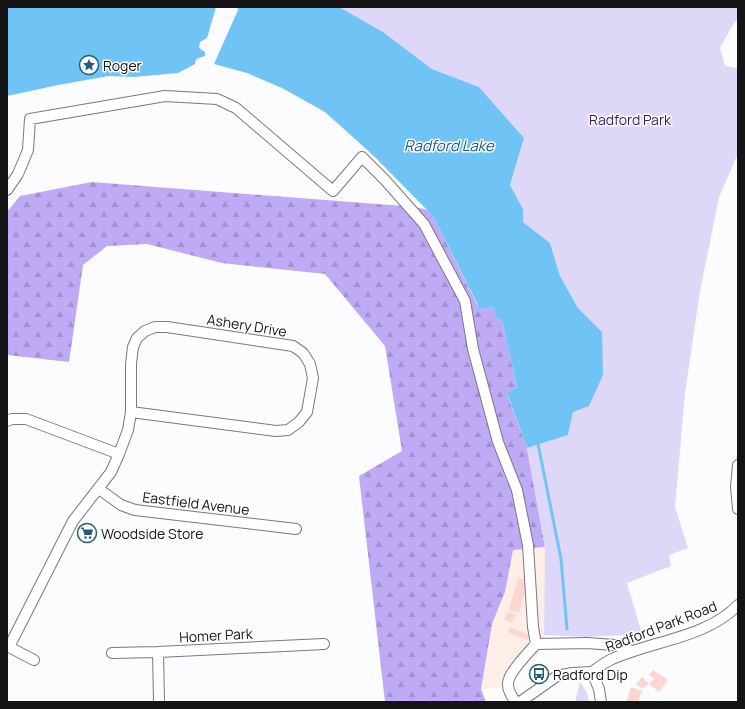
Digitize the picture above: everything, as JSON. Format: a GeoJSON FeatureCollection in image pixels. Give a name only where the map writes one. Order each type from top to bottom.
{"type":"FeatureCollection","features":[{"type":"Feature","properties":{"kind":"street"},"geometry":{"type":"LineString","coordinates":[[7,190],[18,174],[28,150],[30,119],[165,96],[218,99],[236,108],[333,191],[362,157],[385,180],[424,224],[465,301],[473,349],[498,442],[517,490],[528,545],[533,627],[536,644],[509,679],[508,688],[516,702]]}},
{"type":"Feature","properties":{"kind":"street","name":"Ashery Drive"},"geometry":{"type":"LineString","coordinates":[[8,646],[73,521],[111,472],[120,454],[128,430],[131,412],[132,347],[137,338],[145,331],[155,327],[167,327],[293,346],[303,353],[310,364],[312,378],[307,412],[299,422],[288,430],[276,431],[131,412]]}},
{"type":"Feature","properties":{"kind":"street"},"geometry":{"type":"LineString","coordinates":[[7,421],[12,419],[26,419],[120,454]]}},
{"type":"Feature","properties":{"kind":"street"},"geometry":{"type":"LineString","coordinates":[[738,465],[736,487],[738,509]]}},
{"type":"Feature","properties":{"kind":"street","name":"Eastfield Avenue"},"geometry":{"type":"LineString","coordinates":[[99,489],[121,505],[135,510],[296,529]]}},
{"type":"Feature","properties":{"kind":"street","name":"Radford Park Road"},"geometry":{"type":"LineString","coordinates":[[592,672],[608,661],[632,651],[704,628],[729,615],[738,605]]}},
{"type":"Feature","properties":{"kind":"street"},"geometry":{"type":"LineString","coordinates":[[536,644],[587,643],[614,645],[632,651]]}},
{"type":"Feature","properties":{"kind":"street","name":"Homer Park"},"geometry":{"type":"LineString","coordinates":[[112,653],[324,644]]}},
{"type":"Feature","properties":{"kind":"street"},"geometry":{"type":"LineString","coordinates":[[8,646],[34,660]]}},
{"type":"Feature","properties":{"kind":"street"},"geometry":{"type":"LineString","coordinates":[[158,652],[159,702]]}},
{"type":"Feature","properties":{"kind":"street"},"geometry":{"type":"LineString","coordinates":[[520,702],[557,676],[572,673],[592,672],[599,689],[601,702]]}},
{"type":"Feature","properties":{"kind":"shaded area"},"geometry":{"type":"Polygon","coordinates":[[[545,547],[544,644],[536,644],[508,688],[481,689],[492,624],[505,592],[513,550],[545,547]]]}},
{"type":"Feature","properties":{"kind":"green space","name":"Radford Park"},"geometry":{"type":"Polygon","coordinates":[[[337,7],[738,7],[738,20],[734,23],[720,48],[725,66],[738,68],[738,157],[736,158],[719,197],[700,291],[685,393],[675,507],[688,548],[669,555],[671,566],[627,583],[642,634],[587,637],[544,635],[545,547],[527,448],[568,435],[573,412],[602,332],[578,308],[560,276],[550,243],[523,222],[523,209],[510,185],[524,138],[479,87],[432,69],[383,32],[337,7]]]}},
{"type":"Feature","properties":{"kind":"green space"},"geometry":{"type":"Polygon","coordinates":[[[92,182],[416,207],[427,210],[434,218],[477,304],[478,310],[493,307],[495,316],[502,321],[517,387],[507,394],[527,448],[545,547],[513,550],[505,592],[492,624],[481,689],[486,702],[385,702],[359,476],[402,451],[385,346],[325,274],[222,263],[147,244],[107,246],[83,265],[69,362],[7,355],[7,212],[20,196],[92,182]]]}},
{"type":"Feature","properties":{"kind":"green space"},"geometry":{"type":"Polygon","coordinates":[[[580,682],[587,693],[589,702],[575,702],[580,682]]]}},
{"type":"Feature","properties":{"kind":"water"},"geometry":{"type":"Polygon","coordinates":[[[7,7],[216,7],[207,38],[200,42],[199,48],[205,52],[205,56],[196,59],[195,64],[178,73],[134,77],[109,76],[7,96],[7,7]]]}},
{"type":"Feature","properties":{"kind":"water","name":"Radford Lake"},"geometry":{"type":"Polygon","coordinates":[[[237,7],[339,7],[383,32],[432,69],[479,87],[524,138],[510,185],[523,209],[523,222],[550,243],[560,276],[578,308],[602,332],[603,375],[589,406],[573,412],[568,435],[527,448],[507,393],[517,387],[502,321],[495,316],[493,307],[478,310],[477,303],[434,218],[427,210],[374,156],[325,112],[282,88],[247,73],[214,64],[238,10],[237,7]]]}},
{"type":"Feature","properties":{"kind":"building"},"geometry":{"type":"Polygon","coordinates":[[[518,578],[528,581],[519,613],[509,610],[518,578]]]}},
{"type":"Feature","properties":{"kind":"building"},"geometry":{"type":"Polygon","coordinates":[[[508,611],[516,615],[511,623],[504,620],[508,611]]]}},
{"type":"Feature","properties":{"kind":"building"},"geometry":{"type":"Polygon","coordinates":[[[510,627],[530,635],[527,640],[508,632],[510,627]]]}},
{"type":"Feature","properties":{"kind":"building"},"geometry":{"type":"Polygon","coordinates":[[[653,670],[668,680],[659,692],[649,684],[654,679],[649,675],[653,670]]]}},
{"type":"Feature","properties":{"kind":"building"},"geometry":{"type":"Polygon","coordinates":[[[642,677],[649,683],[643,689],[636,684],[642,677]]]}},
{"type":"Feature","properties":{"kind":"building"},"geometry":{"type":"Polygon","coordinates":[[[631,687],[642,691],[638,702],[626,702],[631,687]]]}},
{"type":"Feature","properties":{"kind":"waterway"},"geometry":{"type":"LineString","coordinates":[[538,444],[561,559],[567,629]]}},
{"type":"Feature","properties":{"kind":"place","name":"Roger"},"geometry":{"type":"Point","coordinates":[89,65]}},
{"type":"Feature","properties":{"kind":"place","name":"Woodside Store"},"geometry":{"type":"Point","coordinates":[87,533]}},
{"type":"Feature","properties":{"kind":"place","name":"Radford Dip"},"geometry":{"type":"Point","coordinates":[539,674]}}]}
